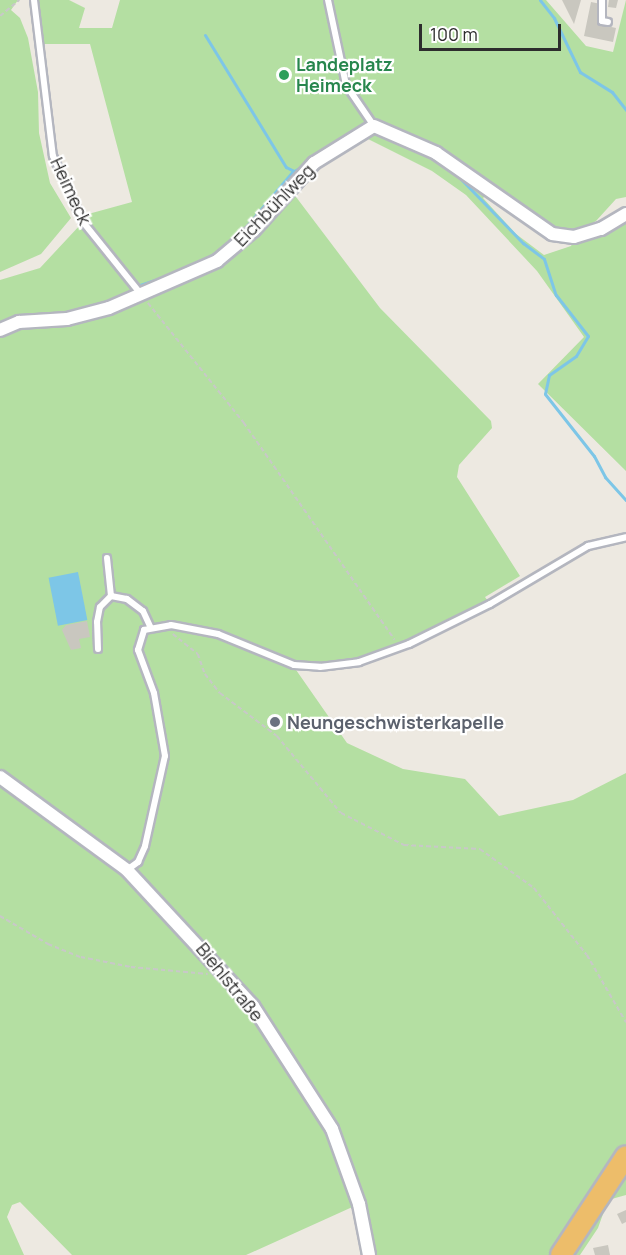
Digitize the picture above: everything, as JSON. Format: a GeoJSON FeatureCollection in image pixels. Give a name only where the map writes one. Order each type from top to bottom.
{"type":"FeatureCollection","features":[{"type":"Feature","properties":{"kind":"highway"},"geometry":{"type":"LineString","coordinates":[[561,1255],[626,1156]]}},
{"type":"Feature","properties":{"kind":"street","name":"Eichbühlweg"},"geometry":{"type":"LineString","coordinates":[[0,330],[19,322],[84,315],[217,261],[254,230],[314,163],[374,126]]}},
{"type":"Feature","properties":{"kind":"street"},"geometry":{"type":"LineString","coordinates":[[374,126],[436,153],[552,234],[573,237],[601,229],[626,214]]}},
{"type":"Feature","properties":{"kind":"street","name":"Biehlstraße"},"geometry":{"type":"LineString","coordinates":[[0,777],[127,870],[223,969],[253,1006],[332,1129],[359,1204],[369,1255]]}},
{"type":"Feature","properties":{"kind":"lane","name":"Heimeck"},"geometry":{"type":"LineString","coordinates":[[34,0],[53,156],[83,222],[140,293]]}},
{"type":"Feature","properties":{"kind":"lane"},"geometry":{"type":"LineString","coordinates":[[328,0],[346,85],[374,126]]}},
{"type":"Feature","properties":{"kind":"lane"},"geometry":{"type":"LineString","coordinates":[[602,0],[602,21],[608,22]]}},
{"type":"Feature","properties":{"kind":"lane"},"geometry":{"type":"LineString","coordinates":[[127,870],[138,862],[145,846],[165,756],[154,693],[138,650],[139,638],[150,627],[171,625],[218,634],[302,666],[359,662],[400,647],[490,604],[588,546],[626,537]]}},
{"type":"Feature","properties":{"kind":"lane"},"geometry":{"type":"LineString","coordinates":[[107,558],[111,596]]}},
{"type":"Feature","properties":{"kind":"lane"},"geometry":{"type":"LineString","coordinates":[[111,596],[127,599],[143,611],[150,627]]}},
{"type":"Feature","properties":{"kind":"lane"},"geometry":{"type":"LineString","coordinates":[[99,649],[96,622],[100,607],[111,596]]}},
{"type":"Feature","properties":{"kind":"path"},"geometry":{"type":"LineString","coordinates":[[0,16],[19,0]]}},
{"type":"Feature","properties":{"kind":"path"},"geometry":{"type":"LineString","coordinates":[[140,293],[244,423],[400,647]]}},
{"type":"Feature","properties":{"kind":"path"},"geometry":{"type":"LineString","coordinates":[[171,633],[198,654],[205,674],[220,693],[278,736],[341,813],[404,845],[480,849],[534,888],[586,955],[626,1022]]}},
{"type":"Feature","properties":{"kind":"path"},"geometry":{"type":"LineString","coordinates":[[0,916],[48,944],[81,957],[195,975],[223,969]]}},
{"type":"Feature","properties":{"kind":"green space"},"geometry":{"type":"Polygon","coordinates":[[[0,0],[18,0],[11,10],[20,18],[28,38],[38,92],[39,133],[50,183],[71,218],[41,254],[0,272],[0,0]]]}},
{"type":"Feature","properties":{"kind":"green space"},"geometry":{"type":"Polygon","coordinates":[[[35,0],[69,0],[85,8],[79,28],[112,28],[120,0],[546,0],[586,46],[613,52],[626,0],[626,197],[616,199],[596,221],[577,232],[626,210],[626,471],[538,384],[584,337],[537,271],[466,195],[432,171],[362,136],[314,164],[290,189],[380,308],[491,421],[492,428],[459,465],[457,477],[520,576],[485,597],[490,604],[374,658],[343,663],[293,662],[219,632],[152,624],[142,612],[150,629],[171,627],[218,636],[294,667],[347,743],[403,769],[465,779],[499,816],[573,800],[626,773],[626,1195],[608,1200],[598,1228],[580,1255],[369,1255],[359,1204],[246,1255],[72,1255],[20,1202],[12,1205],[7,1217],[24,1255],[0,1255],[0,782],[126,874],[139,863],[146,847],[166,755],[155,693],[137,650],[152,694],[163,755],[150,823],[136,862],[127,870],[0,773],[0,280],[40,268],[81,224],[137,292],[115,305],[144,294],[81,216],[132,202],[90,44],[41,44],[35,0]],[[489,192],[483,198],[516,234],[544,255],[571,246],[574,240],[551,236],[489,192]]]}},
{"type":"Feature","properties":{"kind":"water"},"geometry":{"type":"Polygon","coordinates":[[[78,572],[87,620],[58,626],[49,578],[78,572]]]}},
{"type":"Feature","properties":{"kind":"building"},"geometry":{"type":"Polygon","coordinates":[[[562,0],[581,0],[574,24],[562,0]]]}},
{"type":"Feature","properties":{"kind":"building"},"geometry":{"type":"Polygon","coordinates":[[[609,0],[618,0],[616,8],[608,7],[609,0]]]}},
{"type":"Feature","properties":{"kind":"building"},"geometry":{"type":"Polygon","coordinates":[[[591,2],[601,4],[597,24],[616,28],[613,42],[584,36],[591,2]]]}},
{"type":"Feature","properties":{"kind":"building"},"geometry":{"type":"Polygon","coordinates":[[[87,621],[90,637],[79,639],[81,648],[71,650],[62,630],[66,625],[87,621]]]}},
{"type":"Feature","properties":{"kind":"building","name":"Neungeschwisterkapelle"},"geometry":{"type":"Polygon","coordinates":[[[273,714],[282,724],[276,729],[267,719],[273,714]]]}},
{"type":"Feature","properties":{"kind":"building"},"geometry":{"type":"Polygon","coordinates":[[[626,1210],[626,1222],[622,1224],[617,1214],[626,1210]]]}},
{"type":"Feature","properties":{"kind":"building"},"geometry":{"type":"Polygon","coordinates":[[[608,1245],[610,1255],[595,1255],[593,1248],[608,1245]]]}},
{"type":"Feature","properties":{"kind":"waterway"},"geometry":{"type":"LineString","coordinates":[[540,0],[554,18],[580,72],[612,92],[626,110]]}},
{"type":"Feature","properties":{"kind":"waterway"},"geometry":{"type":"LineString","coordinates":[[205,35],[286,167],[294,171],[306,164]]}},
{"type":"Feature","properties":{"kind":"waterway"},"geometry":{"type":"LineString","coordinates":[[239,235],[293,171]]}},
{"type":"Feature","properties":{"kind":"waterway"},"geometry":{"type":"LineString","coordinates":[[457,175],[523,243],[544,259],[556,295],[588,336],[576,356],[549,375],[545,394],[594,456],[605,477],[626,500]]}},
{"type":"Feature","properties":{"kind":"waterway"},"geometry":{"type":"LineString","coordinates":[[197,263],[218,252]]}},
{"type":"Feature","properties":{"kind":"waterway"},"geometry":{"type":"LineString","coordinates":[[140,285],[181,271]]}},
{"type":"Feature","properties":{"kind":"place","name":"Landeplatz Heimeck"},"geometry":{"type":"Point","coordinates":[284,75]}},
{"type":"Feature","properties":{"kind":"place","name":"Neungeschwisterkapelle"},"geometry":{"type":"Point","coordinates":[275,722]}}]}
